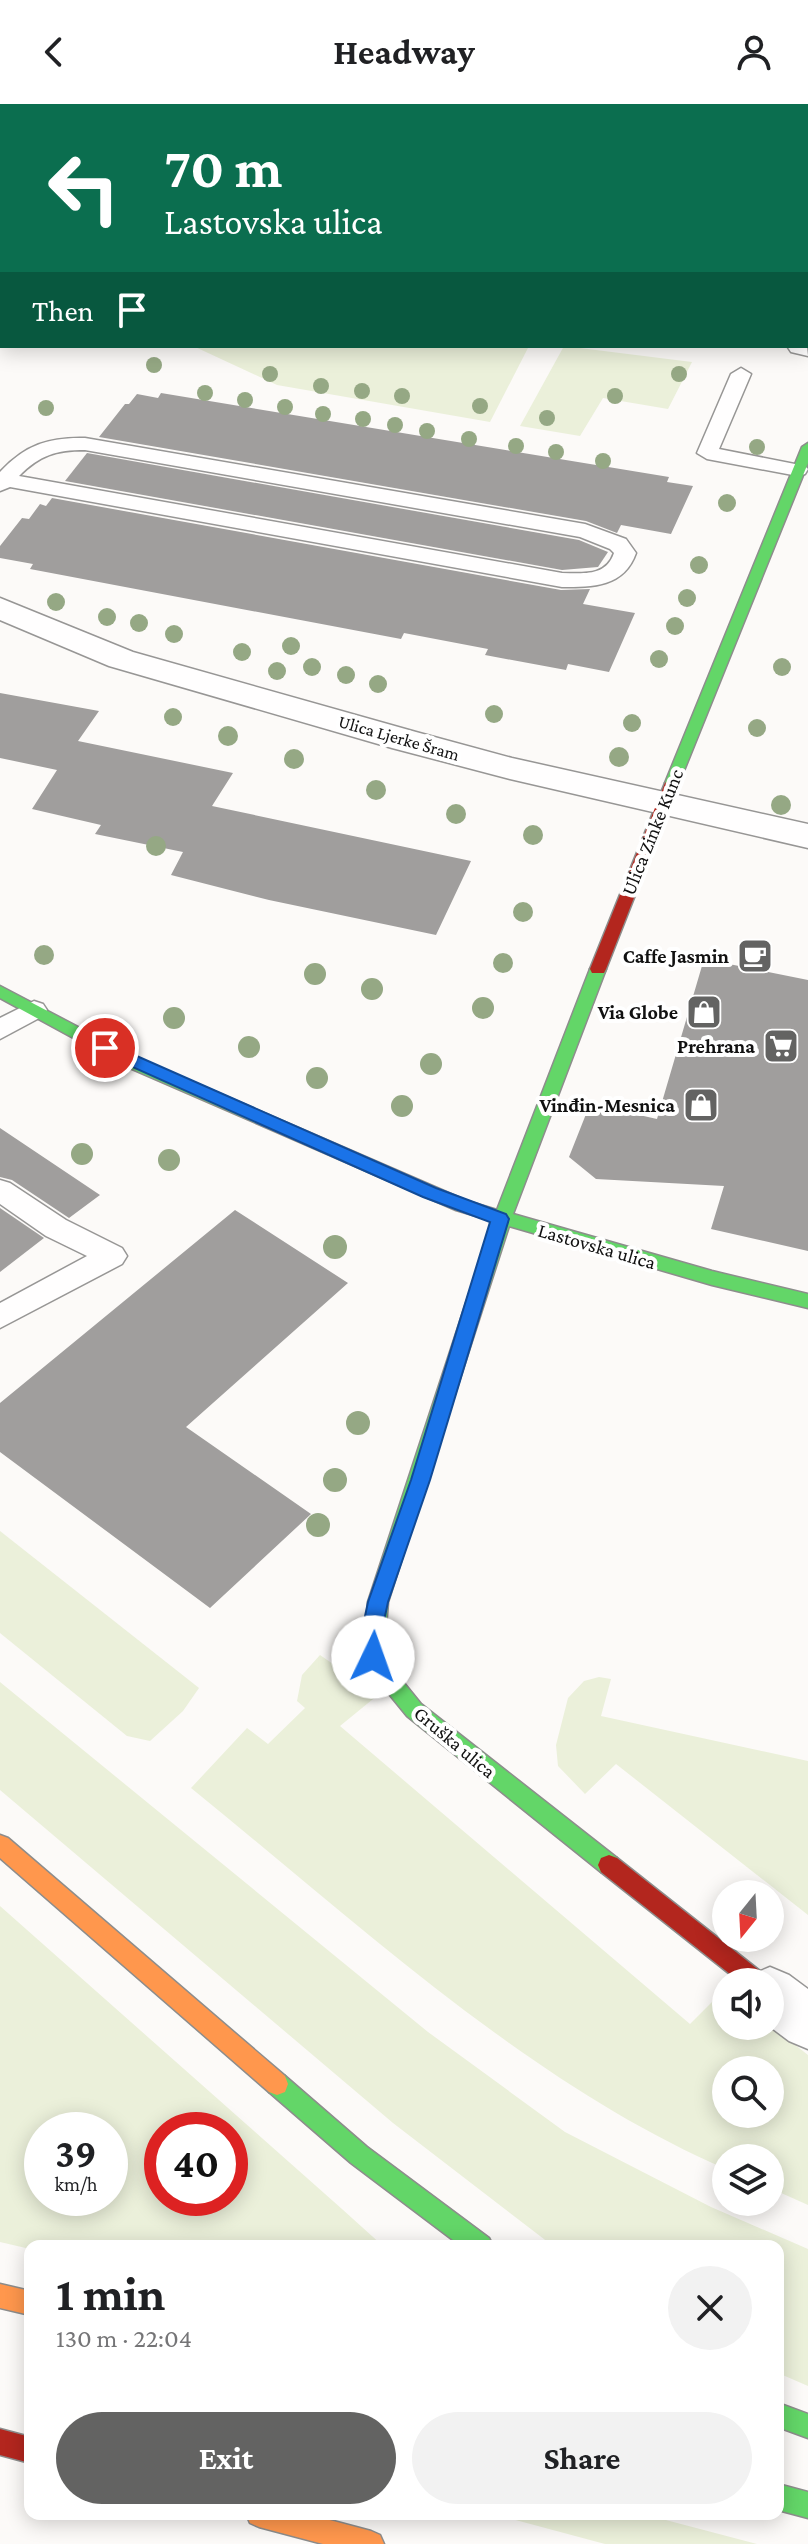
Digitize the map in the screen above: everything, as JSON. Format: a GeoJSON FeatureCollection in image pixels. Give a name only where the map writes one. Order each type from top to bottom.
{"type":"FeatureCollection","features":[{"type":"Feature","properties":{"kind":"street","name":"Ulica Zinke Kunc"},"geometry":{"type":"LineString","coordinates":[[500,1219],[663,803],[808,447]]}},
{"type":"Feature","properties":{"kind":"street","name":"Ulica Ljerke Šram"},"geometry":{"type":"LineString","coordinates":[[0,608],[121,659],[449,752],[808,836]]}},
{"type":"Feature","properties":{"kind":"street","name":"Lastovska ulica"},"geometry":{"type":"LineString","coordinates":[[0,991],[143,1067],[430,1193],[500,1219],[712,1278],[808,1301]]}},
{"type":"Feature","properties":{"kind":"street","name":"Gruška ulica"},"geometry":{"type":"LineString","coordinates":[[500,1219],[420,1480],[378,1602],[371,1635],[373,1657],[385,1677],[414,1710],[739,1968]]}},
{"type":"Feature","properties":{"kind":"street"},"geometry":{"type":"LineString","coordinates":[[0,1845],[359,2155],[473,2240]]}},
{"type":"Feature","properties":{"kind":"street"},"geometry":{"type":"LineString","coordinates":[[784,2004],[808,2023]]}},
{"type":"Feature","properties":{"kind":"street"},"geometry":{"type":"LineString","coordinates":[[0,2296],[24,2302]]}},
{"type":"Feature","properties":{"kind":"street"},"geometry":{"type":"LineString","coordinates":[[784,2417],[808,2426]]}},
{"type":"Feature","properties":{"kind":"street"},"geometry":{"type":"LineString","coordinates":[[0,2442],[24,2448]]}},
{"type":"Feature","properties":{"kind":"street"},"geometry":{"type":"LineString","coordinates":[[784,2499],[808,2505]]}},
{"type":"Feature","properties":{"kind":"street"},"geometry":{"type":"LineString","coordinates":[[281,2520],[371,2544]]}},
{"type":"Feature","properties":{"kind":"lane"},"geometry":{"type":"LineString","coordinates":[[741,374],[707,453],[798,470]]}},
{"type":"Feature","properties":{"kind":"lane"},"geometry":{"type":"LineString","coordinates":[[85,444],[585,531],[618,544],[625,553],[616,571],[604,577],[562,580],[2,482],[25,457],[42,446],[85,444]]}},
{"type":"Feature","properties":{"kind":"lane"},"geometry":{"type":"LineString","coordinates":[[0,1030],[34,1010]]}},
{"type":"Feature","properties":{"kind":"lane"},"geometry":{"type":"LineString","coordinates":[[0,1190],[56,1228],[112,1256],[0,1317]]}},
{"type":"Feature","properties":{"kind":"green space"},"geometry":{"type":"Polygon","coordinates":[[[197,348],[528,348],[490,422],[277,385],[197,348]]]}},
{"type":"Feature","properties":{"kind":"green space"},"geometry":{"type":"Polygon","coordinates":[[[563,348],[692,362],[668,409],[603,398],[580,436],[520,426],[563,348]]]}},
{"type":"Feature","properties":{"kind":"green space"},"geometry":{"type":"Polygon","coordinates":[[[0,1531],[199,1688],[183,1711],[150,1741],[127,1736],[0,1633],[0,1531]]]}},
{"type":"Feature","properties":{"kind":"green space"},"geometry":{"type":"Polygon","coordinates":[[[320,1655],[378,1695],[340,1726],[690,2024],[712,2002],[712,2040],[784,2040],[784,2036],[808,2055],[808,2205],[784,2194],[784,2144],[712,2144],[712,2162],[653,2134],[583,2092],[447,1997],[191,1788],[247,1728],[268,1744],[305,1708],[297,1701],[302,1675],[320,1655]]]}},
{"type":"Feature","properties":{"kind":"green space"},"geometry":{"type":"Polygon","coordinates":[[[599,1677],[611,1679],[601,1716],[808,1761],[808,1915],[784,1896],[784,1880],[763,1880],[616,1764],[585,1794],[558,1766],[556,1745],[568,1698],[584,1681],[599,1677]]]}},
{"type":"Feature","properties":{"kind":"green space"},"geometry":{"type":"Polygon","coordinates":[[[0,1682],[428,2032],[565,2132],[712,2207],[712,2216],[732,2216],[808,2249],[808,2386],[784,2376],[784,2240],[545,2240],[393,2123],[0,1790],[0,1682]]]}},
{"type":"Feature","properties":{"kind":"green space"},"geometry":{"type":"Polygon","coordinates":[[[0,1906],[232,2112],[144,2112],[144,2216],[248,2216],[248,2126],[376,2240],[24,2240],[24,2248],[0,2242],[0,1906]]]}},
{"type":"Feature","properties":{"kind":"green space"},"geometry":{"type":"Polygon","coordinates":[[[515,2520],[666,2520],[757,2544],[605,2544],[515,2520]]]}},
{"type":"Feature","properties":{"kind":"building"},"geometry":{"type":"Polygon","coordinates":[[[161,393],[669,477],[667,482],[693,486],[671,534],[621,525],[617,533],[586,521],[99,437],[137,394],[158,398],[161,393]]]}},
{"type":"Feature","properties":{"kind":"building"},"geometry":{"type":"Polygon","coordinates":[[[87,453],[579,540],[608,552],[598,567],[562,570],[65,481],[87,453]]]}},
{"type":"Feature","properties":{"kind":"building"},"geometry":{"type":"Polygon","coordinates":[[[52,498],[561,590],[590,589],[583,604],[635,613],[609,672],[568,664],[566,670],[485,655],[488,649],[404,633],[401,639],[30,569],[33,564],[0,558],[0,546],[22,518],[29,519],[40,504],[46,506],[52,498]]]}},
{"type":"Feature","properties":{"kind":"building"},"geometry":{"type":"Polygon","coordinates":[[[0,693],[99,711],[78,741],[233,773],[212,806],[471,861],[436,935],[269,900],[171,875],[183,852],[95,834],[101,825],[32,809],[57,770],[0,758],[0,693]]]}},
{"type":"Feature","properties":{"kind":"building"},"geometry":{"type":"Polygon","coordinates":[[[704,959],[808,980],[808,1251],[711,1229],[724,1186],[596,1179],[569,1157],[590,1104],[657,1119],[704,959]]]}},
{"type":"Feature","properties":{"kind":"building"},"geometry":{"type":"Polygon","coordinates":[[[0,1128],[100,1195],[69,1218],[12,1180],[0,1177],[0,1128]]]}},
{"type":"Feature","properties":{"kind":"building"},"geometry":{"type":"Polygon","coordinates":[[[0,1208],[44,1238],[0,1272],[0,1208]]]}},
{"type":"Feature","properties":{"kind":"building"},"geometry":{"type":"Polygon","coordinates":[[[235,1210],[348,1283],[186,1427],[311,1514],[210,1608],[0,1452],[0,1403],[235,1210]]]}},
{"type":"Feature","properties":{"kind":"traffic: fast"},"geometry":{"type":"LineString","coordinates":[[672,783],[808,447]]}},
{"type":"Feature","properties":{"kind":"traffic: fast"},"geometry":{"type":"LineString","coordinates":[[598,969],[517,1174],[378,1602],[374,1651],[383,1672],[414,1710],[609,1865]]}},
{"type":"Feature","properties":{"kind":"traffic: fast"},"geometry":{"type":"LineString","coordinates":[[0,991],[129,1061],[462,1206],[712,1278],[808,1301]]}},
{"type":"Feature","properties":{"kind":"traffic: fast"},"geometry":{"type":"LineString","coordinates":[[277,2084],[359,2155],[473,2240]]}},
{"type":"Feature","properties":{"kind":"traffic: fast"},"geometry":{"type":"LineString","coordinates":[[784,2417],[808,2426]]}},
{"type":"Feature","properties":{"kind":"traffic: fast"},"geometry":{"type":"LineString","coordinates":[[784,2499],[808,2505]]}},
{"type":"Feature","properties":{"kind":"traffic: slow"},"geometry":{"type":"LineString","coordinates":[[0,1845],[277,2084]]}},
{"type":"Feature","properties":{"kind":"traffic: slow"},"geometry":{"type":"LineString","coordinates":[[0,2296],[24,2302]]}},
{"type":"Feature","properties":{"kind":"traffic: slow"},"geometry":{"type":"LineString","coordinates":[[281,2520],[371,2544]]}},
{"type":"Feature","properties":{"kind":"traffic: jam"},"geometry":{"type":"LineString","coordinates":[[598,969],[672,783]]}},
{"type":"Feature","properties":{"kind":"traffic: jam"},"geometry":{"type":"LineString","coordinates":[[609,1865],[739,1968]]}},
{"type":"Feature","properties":{"kind":"traffic: jam"},"geometry":{"type":"LineString","coordinates":[[0,2442],[24,2448]]}},
{"type":"Feature","properties":{"kind":"place","name":"Caffe Jasmin"},"geometry":{"type":"Point","coordinates":[755,956]}},
{"type":"Feature","properties":{"kind":"place","name":"Via Globe"},"geometry":{"type":"Point","coordinates":[704,1012]}},
{"type":"Feature","properties":{"kind":"place","name":"Prehrana"},"geometry":{"type":"Point","coordinates":[781,1046]}},
{"type":"Feature","properties":{"kind":"place","name":"Vinđin-Mesnica"},"geometry":{"type":"Point","coordinates":[701,1105]}},
{"type":"Feature","properties":{"kind":"route"},"geometry":{"type":"LineString","coordinates":[[105,1048],[430,1193],[500,1219],[420,1480],[378,1602],[371,1635],[373,1657]]}}]}
